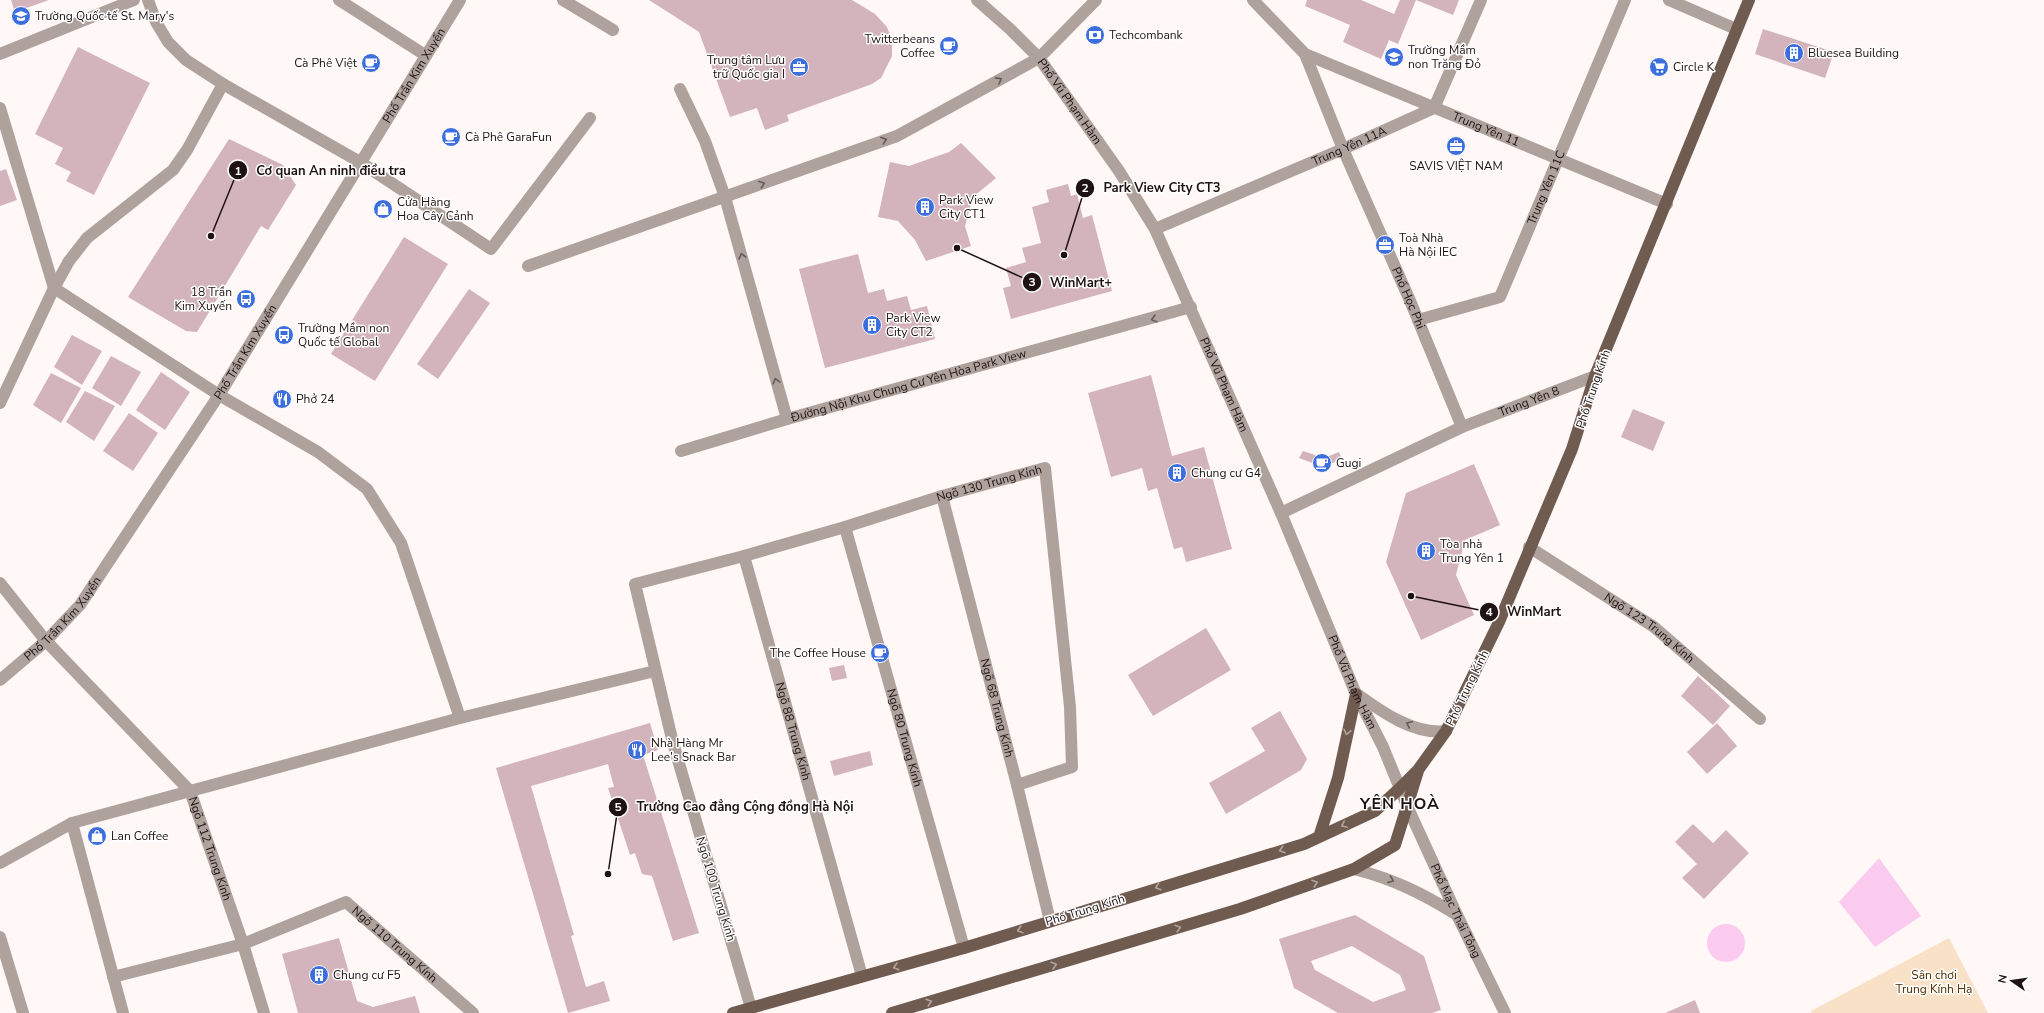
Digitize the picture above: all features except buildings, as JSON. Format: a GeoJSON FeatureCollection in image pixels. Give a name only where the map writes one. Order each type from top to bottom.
{"type":"FeatureCollection","features":[{"type":"Feature","properties":{"kind":"main road","name":"Phố Trung Kính"},"geometry":{"type":"LineString","coordinates":[[734,1013],[964,948],[1304,844],[1375,811],[1400,789],[1418,770],[1446,731],[1499,622],[1529,547],[1572,448],[1595,376],[1667,204],[1736,29],[1749,0]]}},
{"type":"Feature","properties":{"kind":"main road"},"geometry":{"type":"LineString","coordinates":[[1319,837],[1338,778],[1356,694]]}},
{"type":"Feature","properties":{"kind":"main road","name":"Phố Trung Kính"},"geometry":{"type":"LineString","coordinates":[[892,1013],[1240,909],[1354,869],[1395,845],[1408,808],[1418,770]]}},
{"type":"Feature","properties":{"kind":"street"},"geometry":{"type":"LineString","coordinates":[[0,54],[134,0]]}},
{"type":"Feature","properties":{"kind":"street"},"geometry":{"type":"LineString","coordinates":[[148,0],[156,22],[168,42],[186,60],[223,84],[360,162],[490,249],[590,118]]}},
{"type":"Feature","properties":{"kind":"street"},"geometry":{"type":"LineString","coordinates":[[339,0],[425,55]]}},
{"type":"Feature","properties":{"kind":"street","name":"Phố Trần Kim Xuyến"},"geometry":{"type":"LineString","coordinates":[[0,680],[46,641],[80,605],[218,395],[460,0]]}},
{"type":"Feature","properties":{"kind":"street"},"geometry":{"type":"LineString","coordinates":[[563,0],[613,30]]}},
{"type":"Feature","properties":{"kind":"street","name":"Phố Vũ Phạm Hàm"},"geometry":{"type":"LineString","coordinates":[[977,0],[1010,29],[1039,58],[1119,171],[1155,229],[1191,307],[1281,513],[1356,694],[1383,747],[1408,808]]}},
{"type":"Feature","properties":{"kind":"street"},"geometry":{"type":"LineString","coordinates":[[528,266],[898,136],[1039,58],[1096,0]]}},
{"type":"Feature","properties":{"kind":"street","name":"Phố Học Phi"},"geometry":{"type":"LineString","coordinates":[[1253,0],[1304,54],[1343,149],[1418,320],[1462,427]]}},
{"type":"Feature","properties":{"kind":"street"},"geometry":{"type":"LineString","coordinates":[[1434,108],[1481,0]]}},
{"type":"Feature","properties":{"kind":"street","name":"Trung Yên 11C"},"geometry":{"type":"LineString","coordinates":[[1418,320],[1500,297],[1625,0]]}},
{"type":"Feature","properties":{"kind":"street"},"geometry":{"type":"LineString","coordinates":[[1669,0],[1736,29]]}},
{"type":"Feature","properties":{"kind":"street","name":"Trung Yên 11"},"geometry":{"type":"LineString","coordinates":[[1304,54],[1667,204]]}},
{"type":"Feature","properties":{"kind":"street"},"geometry":{"type":"LineString","coordinates":[[1,397],[54,288],[69,261],[87,238],[172,170],[187,150],[223,84]]}},
{"type":"Feature","properties":{"kind":"street","name":"Đường Nội Khu Chung Cư Yên Hòa Park View"},"geometry":{"type":"LineString","coordinates":[[680,89],[705,141],[725,197],[787,419],[1191,307]]}},
{"type":"Feature","properties":{"kind":"street"},"geometry":{"type":"LineString","coordinates":[[0,108],[54,288],[218,395],[318,452],[367,490],[401,544],[460,718]]}},
{"type":"Feature","properties":{"kind":"street","name":"Trung Yên 11A"},"geometry":{"type":"LineString","coordinates":[[1155,229],[1343,149],[1434,108]]}},
{"type":"Feature","properties":{"kind":"street","name":"Trung Yên 8"},"geometry":{"type":"LineString","coordinates":[[1462,427],[1595,376]]}},
{"type":"Feature","properties":{"kind":"street"},"geometry":{"type":"LineString","coordinates":[[681,451],[787,419]]}},
{"type":"Feature","properties":{"kind":"street"},"geometry":{"type":"LineString","coordinates":[[1281,513],[1462,427]]}},
{"type":"Feature","properties":{"kind":"street","name":"Ngõ 130 Trung Kính"},"geometry":{"type":"LineString","coordinates":[[635,584],[744,556],[845,527],[942,496],[1045,468],[1070,707],[1072,767],[1017,785]]}},
{"type":"Feature","properties":{"kind":"street","name":"Ngõ 68 Trung Kính"},"geometry":{"type":"LineString","coordinates":[[942,496],[1017,785],[1050,921]]}},
{"type":"Feature","properties":{"kind":"street","name":"Ngõ 80 Trung Kính"},"geometry":{"type":"LineString","coordinates":[[845,527],[964,948]]}},
{"type":"Feature","properties":{"kind":"street","name":"Ngõ 123 Trung Kính"},"geometry":{"type":"LineString","coordinates":[[1529,547],[1654,627],[1760,719]]}},
{"type":"Feature","properties":{"kind":"street","name":"Ngõ 88 Trung Kính"},"geometry":{"type":"LineString","coordinates":[[744,556],[862,976]]}},
{"type":"Feature","properties":{"kind":"street","name":"Ngõ 112 Trung Kính"},"geometry":{"type":"LineString","coordinates":[[0,583],[46,641],[190,791],[243,944],[264,1013]]}},
{"type":"Feature","properties":{"kind":"street","name":"Ngõ 100 Trung Kính"},"geometry":{"type":"LineString","coordinates":[[635,584],[673,743],[751,1008]]}},
{"type":"Feature","properties":{"kind":"street"},"geometry":{"type":"LineString","coordinates":[[0,863],[72,823],[460,718],[655,670]]}},
{"type":"Feature","properties":{"kind":"street"},"geometry":{"type":"LineString","coordinates":[[1356,694],[1380,710],[1423,731],[1446,731]]}},
{"type":"Feature","properties":{"kind":"street","name":"Phố Mạc Thái Tông"},"geometry":{"type":"LineString","coordinates":[[1408,808],[1456,915],[1505,1013]]}},
{"type":"Feature","properties":{"kind":"street"},"geometry":{"type":"LineString","coordinates":[[72,823],[123,1013]]}},
{"type":"Feature","properties":{"kind":"street"},"geometry":{"type":"LineString","coordinates":[[1354,869],[1378,875],[1407,886],[1456,915]]}},
{"type":"Feature","properties":{"kind":"street","name":"Ngõ 110 Trung Kính"},"geometry":{"type":"LineString","coordinates":[[243,944],[346,902],[473,1013]]}},
{"type":"Feature","properties":{"kind":"street"},"geometry":{"type":"LineString","coordinates":[[0,937],[23,1013]]}},
{"type":"Feature","properties":{"kind":"street"},"geometry":{"type":"LineString","coordinates":[[113,977],[243,944]]}},
{"type":"Feature","properties":{"kind":"green space","name":"Sân chơi Trung Kính Hạ"},"geometry":{"type":"Polygon","coordinates":[[[1949,938],[1988,1013],[1812,1013],[1811,1011],[1949,938]]]}},
{"type":"Feature","properties":{"kind":"shaded area"},"geometry":{"type":"Polygon","coordinates":[[[1879,858],[1921,916],[1875,947],[1839,902],[1879,858]]]}},
{"type":"Feature","properties":{"kind":"shaded area"},"geometry":{"type":"Polygon","coordinates":[[[1726,924],[1736,927],[1742,933],[1745,943],[1742,953],[1736,959],[1726,962],[1716,959],[1710,953],[1707,943],[1710,933],[1716,927],[1726,924]]]}},
{"type":"Feature","properties":{"kind":"place","name":"Trường Quốc tế St. Mary's"},"geometry":{"type":"Point","coordinates":[21,16]}},
{"type":"Feature","properties":{"kind":"place","name":"Techcombank"},"geometry":{"type":"Point","coordinates":[1095,35]}},
{"type":"Feature","properties":{"kind":"place","name":"Twitterbeans Coffee"},"geometry":{"type":"Point","coordinates":[949,46]}},
{"type":"Feature","properties":{"kind":"place","name":"Bluesea Building"},"geometry":{"type":"Point","coordinates":[1794,53]}},
{"type":"Feature","properties":{"kind":"place","name":"Trường Mầm non Trăng Đỏ"},"geometry":{"type":"Point","coordinates":[1394,57]}},
{"type":"Feature","properties":{"kind":"place","name":"Cà Phê Việt"},"geometry":{"type":"Point","coordinates":[371,63]}},
{"type":"Feature","properties":{"kind":"place","name":"Trung tâm Lưu trữ Quốc gia I"},"geometry":{"type":"Point","coordinates":[799,67]}},
{"type":"Feature","properties":{"kind":"place","name":"Circle K"},"geometry":{"type":"Point","coordinates":[1659,67]}},
{"type":"Feature","properties":{"kind":"place","name":"Cà Phê GaraFun"},"geometry":{"type":"Point","coordinates":[451,137]}},
{"type":"Feature","properties":{"kind":"place","name":"SAVIS VIỆT NAM"},"geometry":{"type":"Point","coordinates":[1456,146]}},
{"type":"Feature","properties":{"kind":"place","name":"Park View City CT1"},"geometry":{"type":"Point","coordinates":[925,207]}},
{"type":"Feature","properties":{"kind":"place","name":"Cửa Hàng Hoa Cây Cảnh"},"geometry":{"type":"Point","coordinates":[383,209]}},
{"type":"Feature","properties":{"kind":"place","name":"Cơ quan An ninh điều tra"},"geometry":{"type":"Point","coordinates":[211,236]}},
{"type":"Feature","properties":{"kind":"place","name":"Toà Nhà Hà Nội IEC"},"geometry":{"type":"Point","coordinates":[1385,245]}},
{"type":"Feature","properties":{"kind":"place","name":"WinMart+"},"geometry":{"type":"Point","coordinates":[957,248]}},
{"type":"Feature","properties":{"kind":"place","name":"Park View City CT3"},"geometry":{"type":"Point","coordinates":[1064,255]}},
{"type":"Feature","properties":{"kind":"place","name":"18 Trần Kim Xuyến"},"geometry":{"type":"Point","coordinates":[246,299]}},
{"type":"Feature","properties":{"kind":"place","name":"Park View City CT2"},"geometry":{"type":"Point","coordinates":[872,325]}},
{"type":"Feature","properties":{"kind":"place","name":"Trường Mầm non Quốc tế Global"},"geometry":{"type":"Point","coordinates":[284,335]}},
{"type":"Feature","properties":{"kind":"place","name":"Phở 24"},"geometry":{"type":"Point","coordinates":[282,399]}},
{"type":"Feature","properties":{"kind":"place","name":"Gugi"},"geometry":{"type":"Point","coordinates":[1322,463]}},
{"type":"Feature","properties":{"kind":"place","name":"Chung cư G4"},"geometry":{"type":"Point","coordinates":[1177,473]}},
{"type":"Feature","properties":{"kind":"place","name":"Tòa nhà Trung Yên 1"},"geometry":{"type":"Point","coordinates":[1426,551]}},
{"type":"Feature","properties":{"kind":"place","name":"WinMart"},"geometry":{"type":"Point","coordinates":[1411,596]}},
{"type":"Feature","properties":{"kind":"place","name":"The Coffee House"},"geometry":{"type":"Point","coordinates":[880,653]}},
{"type":"Feature","properties":{"kind":"place","name":"Nhà Hàng Mr Lee's Snack Bar"},"geometry":{"type":"Point","coordinates":[637,750]}},
{"type":"Feature","properties":{"kind":"place","name":"Lan Coffee"},"geometry":{"type":"Point","coordinates":[97,836]}},
{"type":"Feature","properties":{"kind":"place","name":"Trường Cao đẳng Cộng đồng Hà Nội"},"geometry":{"type":"Point","coordinates":[608,874]}},
{"type":"Feature","properties":{"kind":"place","name":"Chung cư F5"},"geometry":{"type":"Point","coordinates":[319,975]}},
{"type":"Feature","properties":{"kind":"district","name":"YÊN HOÀ"},"geometry":{"type":"Point","coordinates":[1400,804]}}]}
